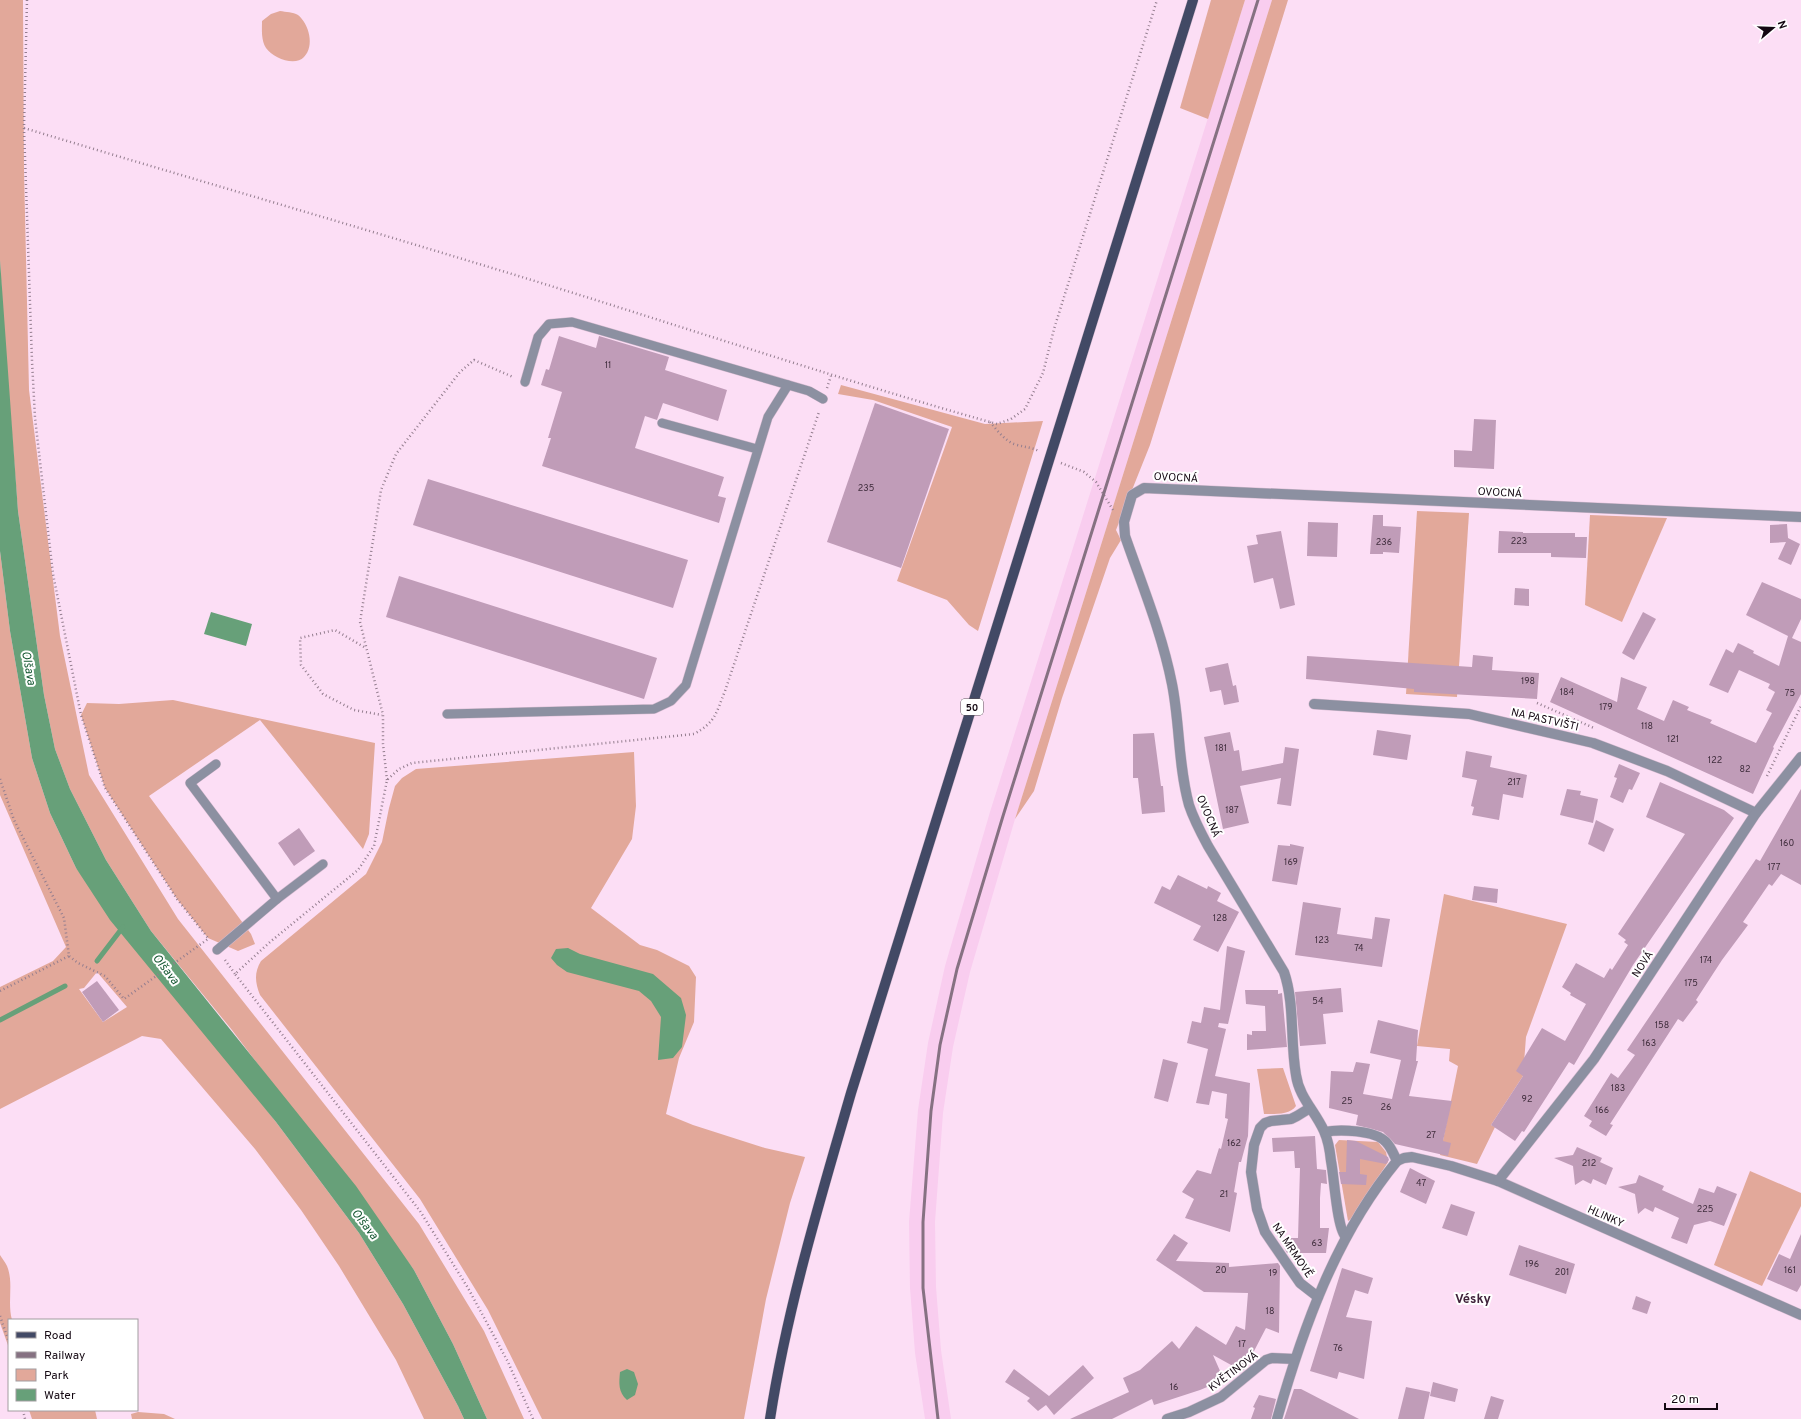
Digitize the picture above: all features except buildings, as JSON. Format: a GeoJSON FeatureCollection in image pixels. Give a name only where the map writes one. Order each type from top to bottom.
{"type":"FeatureCollection","features":[{"type":"Feature","properties":{"kind":"main road","name":"50"},"geometry":{"type":"LineString","coordinates":[[770,1419],[787,1331],[827,1175],[1193,0]]}},
{"type":"Feature","properties":{"kind":"street","name":"OVOCNÁ"},"geometry":{"type":"LineString","coordinates":[[1310,1108],[1301,1094],[1296,1074],[1288,988],[1284,972],[1208,846],[1190,806],[1183,778],[1172,686],[1164,649],[1125,536],[1124,522],[1127,507],[1132,495],[1137,490],[1144,488],[1801,517]]}},
{"type":"Feature","properties":{"kind":"street","name":"NA PASTVIŠTI"},"geometry":{"type":"LineString","coordinates":[[1314,704],[1469,714],[1593,743],[1667,771],[1756,813]]}},
{"type":"Feature","properties":{"kind":"street","name":"NOVÁ"},"geometry":{"type":"LineString","coordinates":[[1498,1181],[1594,1059],[1756,813],[1801,757]]}},
{"type":"Feature","properties":{"kind":"street"},"geometry":{"type":"LineString","coordinates":[[1310,1108],[1325,1132],[1336,1191],[1339,1221],[1342,1233],[1346,1237]]}},
{"type":"Feature","properties":{"kind":"street","name":"NA MRMOVĚ"},"geometry":{"type":"LineString","coordinates":[[1310,1108],[1291,1119],[1271,1121],[1260,1128],[1254,1145],[1251,1172],[1257,1209],[1265,1232],[1300,1283],[1318,1297]]}},
{"type":"Feature","properties":{"kind":"street"},"geometry":{"type":"LineString","coordinates":[[1325,1132],[1335,1130],[1378,1136],[1386,1141],[1397,1161]]}},
{"type":"Feature","properties":{"kind":"street","name":"HLINKY"},"geometry":{"type":"LineString","coordinates":[[1397,1161],[1412,1157],[1451,1166],[1498,1181],[1801,1315]]}},
{"type":"Feature","properties":{"kind":"street","name":"NA MRMOVĚ"},"geometry":{"type":"LineString","coordinates":[[1277,1419],[1294,1359],[1318,1297],[1346,1237],[1381,1181],[1397,1161]]}},
{"type":"Feature","properties":{"kind":"street","name":"KVĚTINOVÁ"},"geometry":{"type":"LineString","coordinates":[[1167,1419],[1191,1415],[1221,1397],[1266,1360],[1272,1358],[1294,1359]]}},
{"type":"Feature","properties":{"kind":"lane"},"geometry":{"type":"LineString","coordinates":[[525,382],[538,337],[549,324],[572,322],[809,391],[823,399]]}},
{"type":"Feature","properties":{"kind":"lane"},"geometry":{"type":"LineString","coordinates":[[447,714],[654,709],[671,701],[686,686],[768,417],[788,385]]}},
{"type":"Feature","properties":{"kind":"lane"},"geometry":{"type":"LineString","coordinates":[[662,423],[758,449]]}},
{"type":"Feature","properties":{"kind":"lane"},"geometry":{"type":"LineString","coordinates":[[216,764],[190,783],[277,899]]}},
{"type":"Feature","properties":{"kind":"lane"},"geometry":{"type":"LineString","coordinates":[[217,950],[277,899],[323,864]]}},
{"type":"Feature","properties":{"kind":"path"},"geometry":{"type":"LineString","coordinates":[[27,0],[24,128],[32,361],[36,418],[53,574],[81,715],[105,788],[177,899],[208,938]]}},
{"type":"Feature","properties":{"kind":"path"},"geometry":{"type":"LineString","coordinates":[[24,128],[487,266],[748,348],[831,376],[997,424],[1011,419],[1025,410],[1043,373],[1054,329],[1157,0]]}},
{"type":"Feature","properties":{"kind":"path"},"geometry":{"type":"LineString","coordinates":[[525,382],[474,360],[460,372],[396,454],[381,490],[360,622],[383,715],[383,744],[387,780],[374,846],[358,870],[270,942],[235,974],[420,1211],[468,1288],[508,1362],[533,1419]]}},
{"type":"Feature","properties":{"kind":"path"},"geometry":{"type":"LineString","coordinates":[[387,780],[399,769],[412,763],[694,734],[713,720],[725,691],[831,376]]}},
{"type":"Feature","properties":{"kind":"path"},"geometry":{"type":"LineString","coordinates":[[989,421],[1001,435],[1014,443],[1034,448],[1068,466],[1084,472],[1096,482],[1110,503],[1125,536]]}},
{"type":"Feature","properties":{"kind":"path"},"geometry":{"type":"LineString","coordinates":[[365,647],[335,630],[300,638],[301,665],[323,694],[354,710],[383,715]]}},
{"type":"Feature","properties":{"kind":"path"},"geometry":{"type":"LineString","coordinates":[[1537,703],[1596,729]]}},
{"type":"Feature","properties":{"kind":"path"},"geometry":{"type":"LineString","coordinates":[[1766,778],[1801,706]]}},
{"type":"Feature","properties":{"kind":"path"},"geometry":{"type":"LineString","coordinates":[[0,779],[14,820],[64,918],[69,956],[78,963],[105,976],[124,998],[198,945]]}},
{"type":"Feature","properties":{"kind":"path"},"geometry":{"type":"LineString","coordinates":[[0,991],[69,956]]}},
{"type":"Feature","properties":{"kind":"path"},"geometry":{"type":"LineString","coordinates":[[0,1316],[8,1339]]}},
{"type":"Feature","properties":{"kind":"shaded area"},"geometry":{"type":"Polygon","coordinates":[[[1245,0],[1272,0],[1015,819],[970,972],[953,1047],[943,1113],[935,1222],[936,1287],[941,1350],[951,1419],[925,1419],[915,1353],[910,1288],[909,1222],[918,1110],[928,1043],[945,966],[990,812],[1245,0]]]}},
{"type":"Feature","properties":{"kind":"green space"},"geometry":{"type":"Polygon","coordinates":[[[0,0],[23,0],[24,170],[29,390],[60,636],[89,775],[178,919],[419,1224],[484,1331],[524,1419],[487,1419],[453,1344],[414,1270],[232,1030],[151,931],[106,860],[70,789],[55,749],[44,695],[18,511],[3,320],[0,260],[0,0]]]}},
{"type":"Feature","properties":{"kind":"green space"},"geometry":{"type":"Polygon","coordinates":[[[1211,0],[1245,0],[1208,119],[1180,108],[1211,0]]]}},
{"type":"Feature","properties":{"kind":"green space"},"geometry":{"type":"Polygon","coordinates":[[[1272,0],[1288,0],[1150,445],[1116,530],[1121,540],[1110,558],[1062,698],[1034,791],[1015,819],[1272,0]]]}},
{"type":"Feature","properties":{"kind":"green space"},"geometry":{"type":"Polygon","coordinates":[[[280,11],[298,15],[308,29],[310,41],[309,47],[304,57],[300,60],[290,61],[279,58],[269,52],[264,45],[262,21],[271,14],[280,11]]]}},
{"type":"Feature","properties":{"kind":"green space"},"geometry":{"type":"Polygon","coordinates":[[[841,385],[985,424],[1043,421],[978,631],[969,625],[947,600],[897,581],[952,427],[873,400],[838,394],[841,385]]]}},
{"type":"Feature","properties":{"kind":"green space"},"geometry":{"type":"Polygon","coordinates":[[[1417,511],[1469,513],[1457,697],[1406,694],[1417,511]]]}},
{"type":"Feature","properties":{"kind":"green space"},"geometry":{"type":"Polygon","coordinates":[[[1590,515],[1667,518],[1622,622],[1585,605],[1590,515]]]}},
{"type":"Feature","properties":{"kind":"green space"},"geometry":{"type":"Polygon","coordinates":[[[0,551],[10,631],[32,758],[50,813],[76,868],[276,1122],[359,1233],[403,1304],[464,1419],[424,1419],[396,1360],[339,1266],[301,1210],[255,1149],[161,1039],[142,1036],[0,1109],[0,987],[53,961],[66,947],[0,795],[0,551]],[[97,972],[84,988],[79,989],[103,1022],[127,1007],[97,972]]]}},
{"type":"Feature","properties":{"kind":"green space"},"geometry":{"type":"Polygon","coordinates":[[[173,700],[375,743],[369,834],[363,849],[260,720],[149,796],[251,934],[255,944],[238,951],[208,938],[177,899],[105,788],[81,715],[87,703],[119,704],[173,700]]]}},
{"type":"Feature","properties":{"kind":"green space"},"geometry":{"type":"Polygon","coordinates":[[[634,752],[636,806],[632,839],[591,908],[640,945],[657,950],[689,966],[696,977],[694,1022],[679,1058],[666,1114],[693,1125],[765,1148],[805,1157],[790,1203],[766,1299],[744,1419],[542,1419],[488,1310],[420,1199],[260,995],[256,982],[256,974],[261,961],[366,874],[382,842],[395,786],[402,778],[416,769],[634,752]]]}},
{"type":"Feature","properties":{"kind":"green space"},"geometry":{"type":"Polygon","coordinates":[[[1444,894],[1567,924],[1526,1037],[1523,1076],[1491,1125],[1495,1127],[1477,1164],[1440,1155],[1458,1066],[1449,1061],[1450,1049],[1417,1046],[1444,894]]]}},
{"type":"Feature","properties":{"kind":"green space"},"geometry":{"type":"Polygon","coordinates":[[[1283,1068],[1296,1106],[1290,1111],[1286,1112],[1264,1114],[1257,1069],[1283,1068]]]}},
{"type":"Feature","properties":{"kind":"green space"},"geometry":{"type":"Polygon","coordinates":[[[1339,1140],[1378,1142],[1386,1152],[1388,1162],[1352,1218],[1348,1221],[1335,1145],[1339,1140]]]}},
{"type":"Feature","properties":{"kind":"green space"},"geometry":{"type":"Polygon","coordinates":[[[1750,1171],[1801,1193],[1801,1206],[1762,1286],[1714,1265],[1750,1171]]]}},
{"type":"Feature","properties":{"kind":"green space"},"geometry":{"type":"Polygon","coordinates":[[[0,1255],[7,1266],[10,1279],[10,1306],[12,1319],[8,1319],[8,1345],[0,1323],[0,1255]]]}},
{"type":"Feature","properties":{"kind":"green space"},"geometry":{"type":"Polygon","coordinates":[[[29,1411],[95,1411],[97,1419],[32,1419],[29,1411]]]}},
{"type":"Feature","properties":{"kind":"green space"},"geometry":{"type":"Polygon","coordinates":[[[138,1412],[164,1414],[175,1419],[132,1419],[131,1414],[138,1412]]]}},
{"type":"Feature","properties":{"kind":"water","name":"Olšava"},"geometry":{"type":"Polygon","coordinates":[[[0,260],[18,511],[44,695],[55,749],[70,789],[106,860],[151,931],[356,1186],[414,1270],[453,1344],[487,1419],[464,1419],[403,1304],[359,1233],[276,1122],[110,920],[76,868],[50,813],[32,758],[10,631],[0,551],[0,260]]]}},
{"type":"Feature","properties":{"kind":"water"},"geometry":{"type":"Polygon","coordinates":[[[211,612],[252,624],[246,646],[204,634],[211,612]]]}},
{"type":"Feature","properties":{"kind":"water"},"geometry":{"type":"Polygon","coordinates":[[[568,948],[580,954],[653,974],[681,998],[686,1015],[682,1047],[673,1058],[658,1060],[661,1017],[651,1001],[639,991],[567,972],[557,965],[551,958],[556,949],[568,948]]]}},
{"type":"Feature","properties":{"kind":"water"},"geometry":{"type":"Polygon","coordinates":[[[627,1369],[634,1372],[638,1384],[635,1395],[627,1400],[622,1394],[619,1384],[620,1372],[627,1369]]]}},
{"type":"Feature","properties":{"kind":"waterway"},"geometry":{"type":"LineString","coordinates":[[97,961],[123,927]]}},
{"type":"Feature","properties":{"kind":"waterway"},"geometry":{"type":"LineString","coordinates":[[0,1020],[65,986]]}},
{"type":"Feature","properties":{"kind":"railway"},"geometry":{"type":"LineString","coordinates":[[938,1419],[923,1288],[923,1222],[931,1111],[940,1045],[957,969],[1003,816],[1258,0]]}},
{"type":"Feature","properties":{"kind":"district","name":"Vésky"},"geometry":{"type":"Point","coordinates":[1473,1298]}}]}
